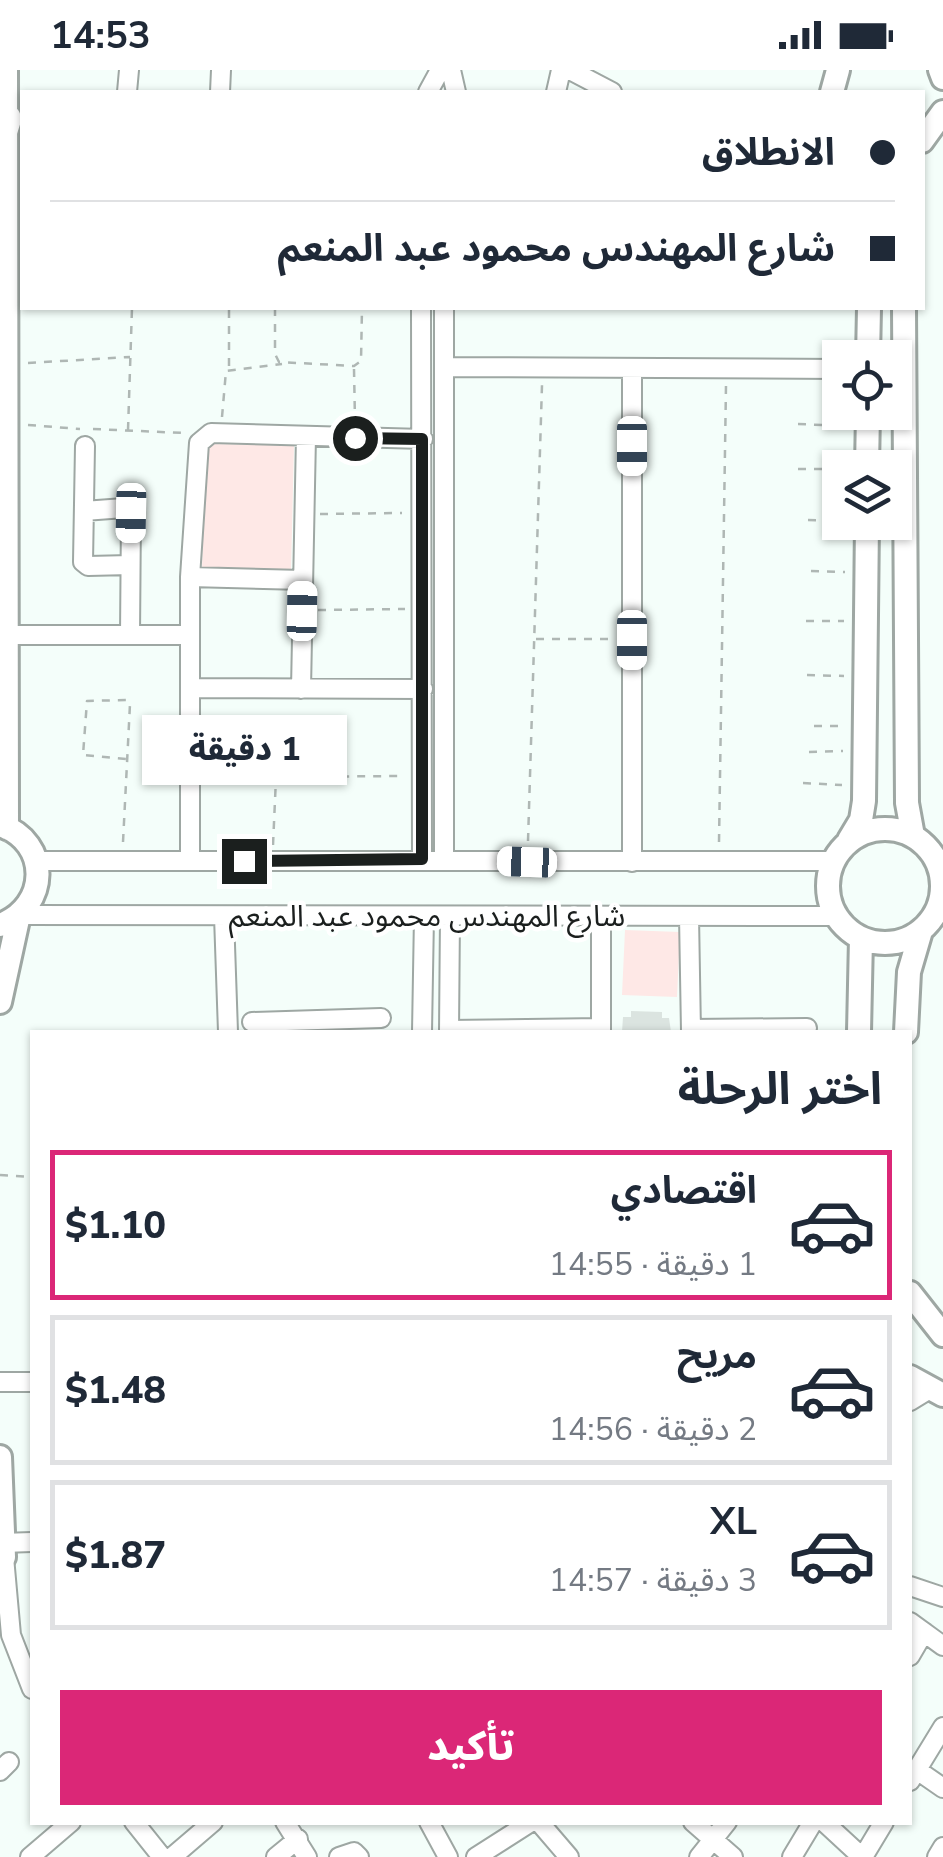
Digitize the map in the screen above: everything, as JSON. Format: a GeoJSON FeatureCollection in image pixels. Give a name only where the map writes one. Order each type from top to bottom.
{"type":"FeatureCollection","features":[{"type":"Feature","properties":{"kind":"street"},"geometry":{"type":"LineString","coordinates":[[0,1002],[9,920],[37,887],[37,861],[22,838],[4,826],[8,365],[16,218],[3,129],[6,70]]}},
{"type":"Feature","properties":{"kind":"street"},"geometry":{"type":"LineString","coordinates":[[570,70],[608,90]]}},
{"type":"Feature","properties":{"kind":"street"},"geometry":{"type":"LineString","coordinates":[[940,70],[943,78]]}},
{"type":"Feature","properties":{"kind":"street"},"geometry":{"type":"LineString","coordinates":[[925,139],[943,112]]}},
{"type":"Feature","properties":{"kind":"street"},"geometry":{"type":"LineString","coordinates":[[422,310],[422,859]]}},
{"type":"Feature","properties":{"kind":"street"},"geometry":{"type":"LineString","coordinates":[[444,310],[444,860]]}},
{"type":"Feature","properties":{"kind":"street"},"geometry":{"type":"LineString","coordinates":[[868,340],[869,310]]}},
{"type":"Feature","properties":{"kind":"street"},"geometry":{"type":"LineString","coordinates":[[904,310],[906,804],[913,836]]}},
{"type":"Feature","properties":{"kind":"street"},"geometry":{"type":"LineString","coordinates":[[444,367],[822,369]]}},
{"type":"Feature","properties":{"kind":"street"},"geometry":{"type":"LineString","coordinates":[[632,368],[632,862]]}},
{"type":"Feature","properties":{"kind":"street"},"geometry":{"type":"LineString","coordinates":[[190,861],[189,635],[196,450],[216,433],[422,439]]}},
{"type":"Feature","properties":{"kind":"street"},"geometry":{"type":"LineString","coordinates":[[300,689],[306,436]]}},
{"type":"Feature","properties":{"kind":"street"},"geometry":{"type":"LineString","coordinates":[[84,446],[85,565],[130,564]]}},
{"type":"Feature","properties":{"kind":"street"},"geometry":{"type":"LineString","coordinates":[[84,511],[128,509],[130,635]]}},
{"type":"Feature","properties":{"kind":"street"},"geometry":{"type":"LineString","coordinates":[[866,540],[861,820],[840,852],[827,889],[836,916],[860,938],[886,944],[921,931]]}},
{"type":"Feature","properties":{"kind":"street"},"geometry":{"type":"LineString","coordinates":[[190,577],[303,580]]}},
{"type":"Feature","properties":{"kind":"street"},"geometry":{"type":"LineString","coordinates":[[8,635],[189,635]]}},
{"type":"Feature","properties":{"kind":"street"},"geometry":{"type":"LineString","coordinates":[[190,688],[423,689]]}},
{"type":"Feature","properties":{"kind":"street"},"geometry":{"type":"LineString","coordinates":[[423,775],[444,775]]}},
{"type":"Feature","properties":{"kind":"street"},"geometry":{"type":"LineString","coordinates":[[840,852],[879,829],[913,836],[926,846],[941,873],[939,905],[921,931],[909,972],[906,1030]]}},
{"type":"Feature","properties":{"kind":"street","name":"شارع المهندس محمود عبد المنعم"},"geometry":{"type":"LineString","coordinates":[[37,861],[718,862],[840,852]]}},
{"type":"Feature","properties":{"kind":"street"},"geometry":{"type":"LineString","coordinates":[[224,916],[228,1030]]}},
{"type":"Feature","properties":{"kind":"street"},"geometry":{"type":"LineString","coordinates":[[422,1030],[424,916]]}},
{"type":"Feature","properties":{"kind":"street"},"geometry":{"type":"LineString","coordinates":[[449,1030],[450,916]]}},
{"type":"Feature","properties":{"kind":"street"},"geometry":{"type":"LineString","coordinates":[[601,916],[601,1030]]}},
{"type":"Feature","properties":{"kind":"street"},"geometry":{"type":"LineString","coordinates":[[689,916],[691,1030]]}},
{"type":"Feature","properties":{"kind":"street","name":"شارع المهندس محمود عبد المنعم"},"geometry":{"type":"LineString","coordinates":[[9,920],[836,916]]}},
{"type":"Feature","properties":{"kind":"street"},"geometry":{"type":"LineString","coordinates":[[859,1030],[860,938]]}},
{"type":"Feature","properties":{"kind":"street"},"geometry":{"type":"LineString","coordinates":[[252,1022],[331,1026],[381,1018]]}},
{"type":"Feature","properties":{"kind":"street"},"geometry":{"type":"LineString","coordinates":[[730,1030],[807,1028]]}},
{"type":"Feature","properties":{"kind":"street"},"geometry":{"type":"LineString","coordinates":[[912,1295],[943,1334]]}},
{"type":"Feature","properties":{"kind":"street"},"geometry":{"type":"LineString","coordinates":[[0,1382],[30,1382]]}},
{"type":"Feature","properties":{"kind":"street"},"geometry":{"type":"LineString","coordinates":[[0,1457],[2,1554],[12,1635],[30,1683]]}},
{"type":"Feature","properties":{"kind":"street"},"geometry":{"type":"LineString","coordinates":[[2,1554],[30,1543]]}},
{"type":"Feature","properties":{"kind":"street"},"geometry":{"type":"LineString","coordinates":[[912,1587],[943,1597]]}},
{"type":"Feature","properties":{"kind":"street"},"geometry":{"type":"LineString","coordinates":[[917,1627],[943,1646]]}},
{"type":"Feature","properties":{"kind":"street"},"geometry":{"type":"LineString","coordinates":[[943,1727],[913,1775],[943,1788]]}},
{"type":"Feature","properties":{"kind":"street"},"geometry":{"type":"LineString","coordinates":[[30,1857],[67,1825]]}},
{"type":"Feature","properties":{"kind":"street"},"geometry":{"type":"LineString","coordinates":[[136,1825],[161,1856],[208,1825]]}},
{"type":"Feature","properties":{"kind":"street"},"geometry":{"type":"LineString","coordinates":[[288,1825],[307,1857]]}},
{"type":"Feature","properties":{"kind":"street"},"geometry":{"type":"LineString","coordinates":[[431,1825],[448,1857]]}},
{"type":"Feature","properties":{"kind":"street"},"geometry":{"type":"LineString","coordinates":[[476,1857],[526,1825]]}},
{"type":"Feature","properties":{"kind":"street"},"geometry":{"type":"LineString","coordinates":[[541,1825],[568,1857]]}},
{"type":"Feature","properties":{"kind":"street"},"geometry":{"type":"LineString","coordinates":[[697,1825],[733,1857]]}},
{"type":"Feature","properties":{"kind":"street"},"geometry":{"type":"LineString","coordinates":[[699,1857],[724,1825]]}},
{"type":"Feature","properties":{"kind":"street"},"geometry":{"type":"LineString","coordinates":[[792,1857],[811,1825]]}},
{"type":"Feature","properties":{"kind":"street"},"geometry":{"type":"LineString","coordinates":[[827,1825],[862,1857],[882,1825]]}},
{"type":"Feature","properties":{"kind":"street"},"geometry":{"type":"LineString","coordinates":[[276,1857],[298,1839]]}},
{"type":"Feature","properties":{"kind":"street"},"geometry":{"type":"LineString","coordinates":[[936,1857],[943,1847]]}},
{"type":"Feature","properties":{"kind":"street"},"geometry":{"type":"LineString","coordinates":[[338,1857],[352,1852],[359,1857]]}},
{"type":"Feature","properties":{"kind":"path"},"geometry":{"type":"LineString","coordinates":[[128,432],[132,310]]}},
{"type":"Feature","properties":{"kind":"path"},"geometry":{"type":"LineString","coordinates":[[8,424],[216,433],[229,369],[229,310]]}},
{"type":"Feature","properties":{"kind":"path"},"geometry":{"type":"LineString","coordinates":[[276,310],[275,354],[285,364]]}},
{"type":"Feature","properties":{"kind":"path"},"geometry":{"type":"LineString","coordinates":[[355,438],[354,366],[361,359],[362,310]]}},
{"type":"Feature","properties":{"kind":"path"},"geometry":{"type":"LineString","coordinates":[[8,365],[132,357]]}},
{"type":"Feature","properties":{"kind":"path"},"geometry":{"type":"LineString","coordinates":[[229,369],[285,364],[354,366]]}},
{"type":"Feature","properties":{"kind":"path"},"geometry":{"type":"LineString","coordinates":[[527,862],[542,368]]}},
{"type":"Feature","properties":{"kind":"path"},"geometry":{"type":"LineString","coordinates":[[718,862],[727,368]]}},
{"type":"Feature","properties":{"kind":"path"},"geometry":{"type":"LineString","coordinates":[[798,424],[822,422]]}},
{"type":"Feature","properties":{"kind":"path"},"geometry":{"type":"LineString","coordinates":[[798,469],[822,469]]}},
{"type":"Feature","properties":{"kind":"path"},"geometry":{"type":"LineString","coordinates":[[304,514],[424,513]]}},
{"type":"Feature","properties":{"kind":"path"},"geometry":{"type":"LineString","coordinates":[[808,520],[822,520]]}},
{"type":"Feature","properties":{"kind":"path"},"geometry":{"type":"LineString","coordinates":[[812,571],[866,573]]}},
{"type":"Feature","properties":{"kind":"path"},"geometry":{"type":"LineString","coordinates":[[302,611],[424,608]]}},
{"type":"Feature","properties":{"kind":"path"},"geometry":{"type":"LineString","coordinates":[[806,621],[866,621]]}},
{"type":"Feature","properties":{"kind":"path"},"geometry":{"type":"LineString","coordinates":[[534,639],[632,640]]}},
{"type":"Feature","properties":{"kind":"path"},"geometry":{"type":"LineString","coordinates":[[807,675],[865,677]]}},
{"type":"Feature","properties":{"kind":"path"},"geometry":{"type":"LineString","coordinates":[[122,860],[127,759],[129,702],[87,701],[82,755],[127,759]]}},
{"type":"Feature","properties":{"kind":"path"},"geometry":{"type":"LineString","coordinates":[[814,726],[864,726]]}},
{"type":"Feature","properties":{"kind":"path"},"geometry":{"type":"LineString","coordinates":[[190,730],[324,732],[327,776]]}},
{"type":"Feature","properties":{"kind":"path"},"geometry":{"type":"LineString","coordinates":[[272,861],[274,730]]}},
{"type":"Feature","properties":{"kind":"path"},"geometry":{"type":"LineString","coordinates":[[809,752],[864,750]]}},
{"type":"Feature","properties":{"kind":"path"},"geometry":{"type":"LineString","coordinates":[[276,775],[423,775]]}},
{"type":"Feature","properties":{"kind":"path"},"geometry":{"type":"LineString","coordinates":[[803,784],[864,785]]}},
{"type":"Feature","properties":{"kind":"path"},"geometry":{"type":"LineString","coordinates":[[0,1175],[30,1177]]}},
{"type":"Feature","properties":{"kind":"shaded area"},"geometry":{"type":"Polygon","coordinates":[[[205,444],[294,445],[291,572],[202,571],[205,444]]]}},
{"type":"Feature","properties":{"kind":"shaded area"},"geometry":{"type":"Polygon","coordinates":[[[625,930],[680,932],[677,997],[622,995],[625,930]]]}},
{"type":"Feature","properties":{"kind":"building"},"geometry":{"type":"Polygon","coordinates":[[[631,1011],[662,1012],[662,1018],[669,1018],[671,1030],[622,1030],[623,1017],[631,1017],[631,1011]]]}},
{"type":"Feature","properties":{"kind":"route"},"geometry":{"type":"LineString","coordinates":[[244,861],[422,859],[422,439],[355,438]]}}]}
